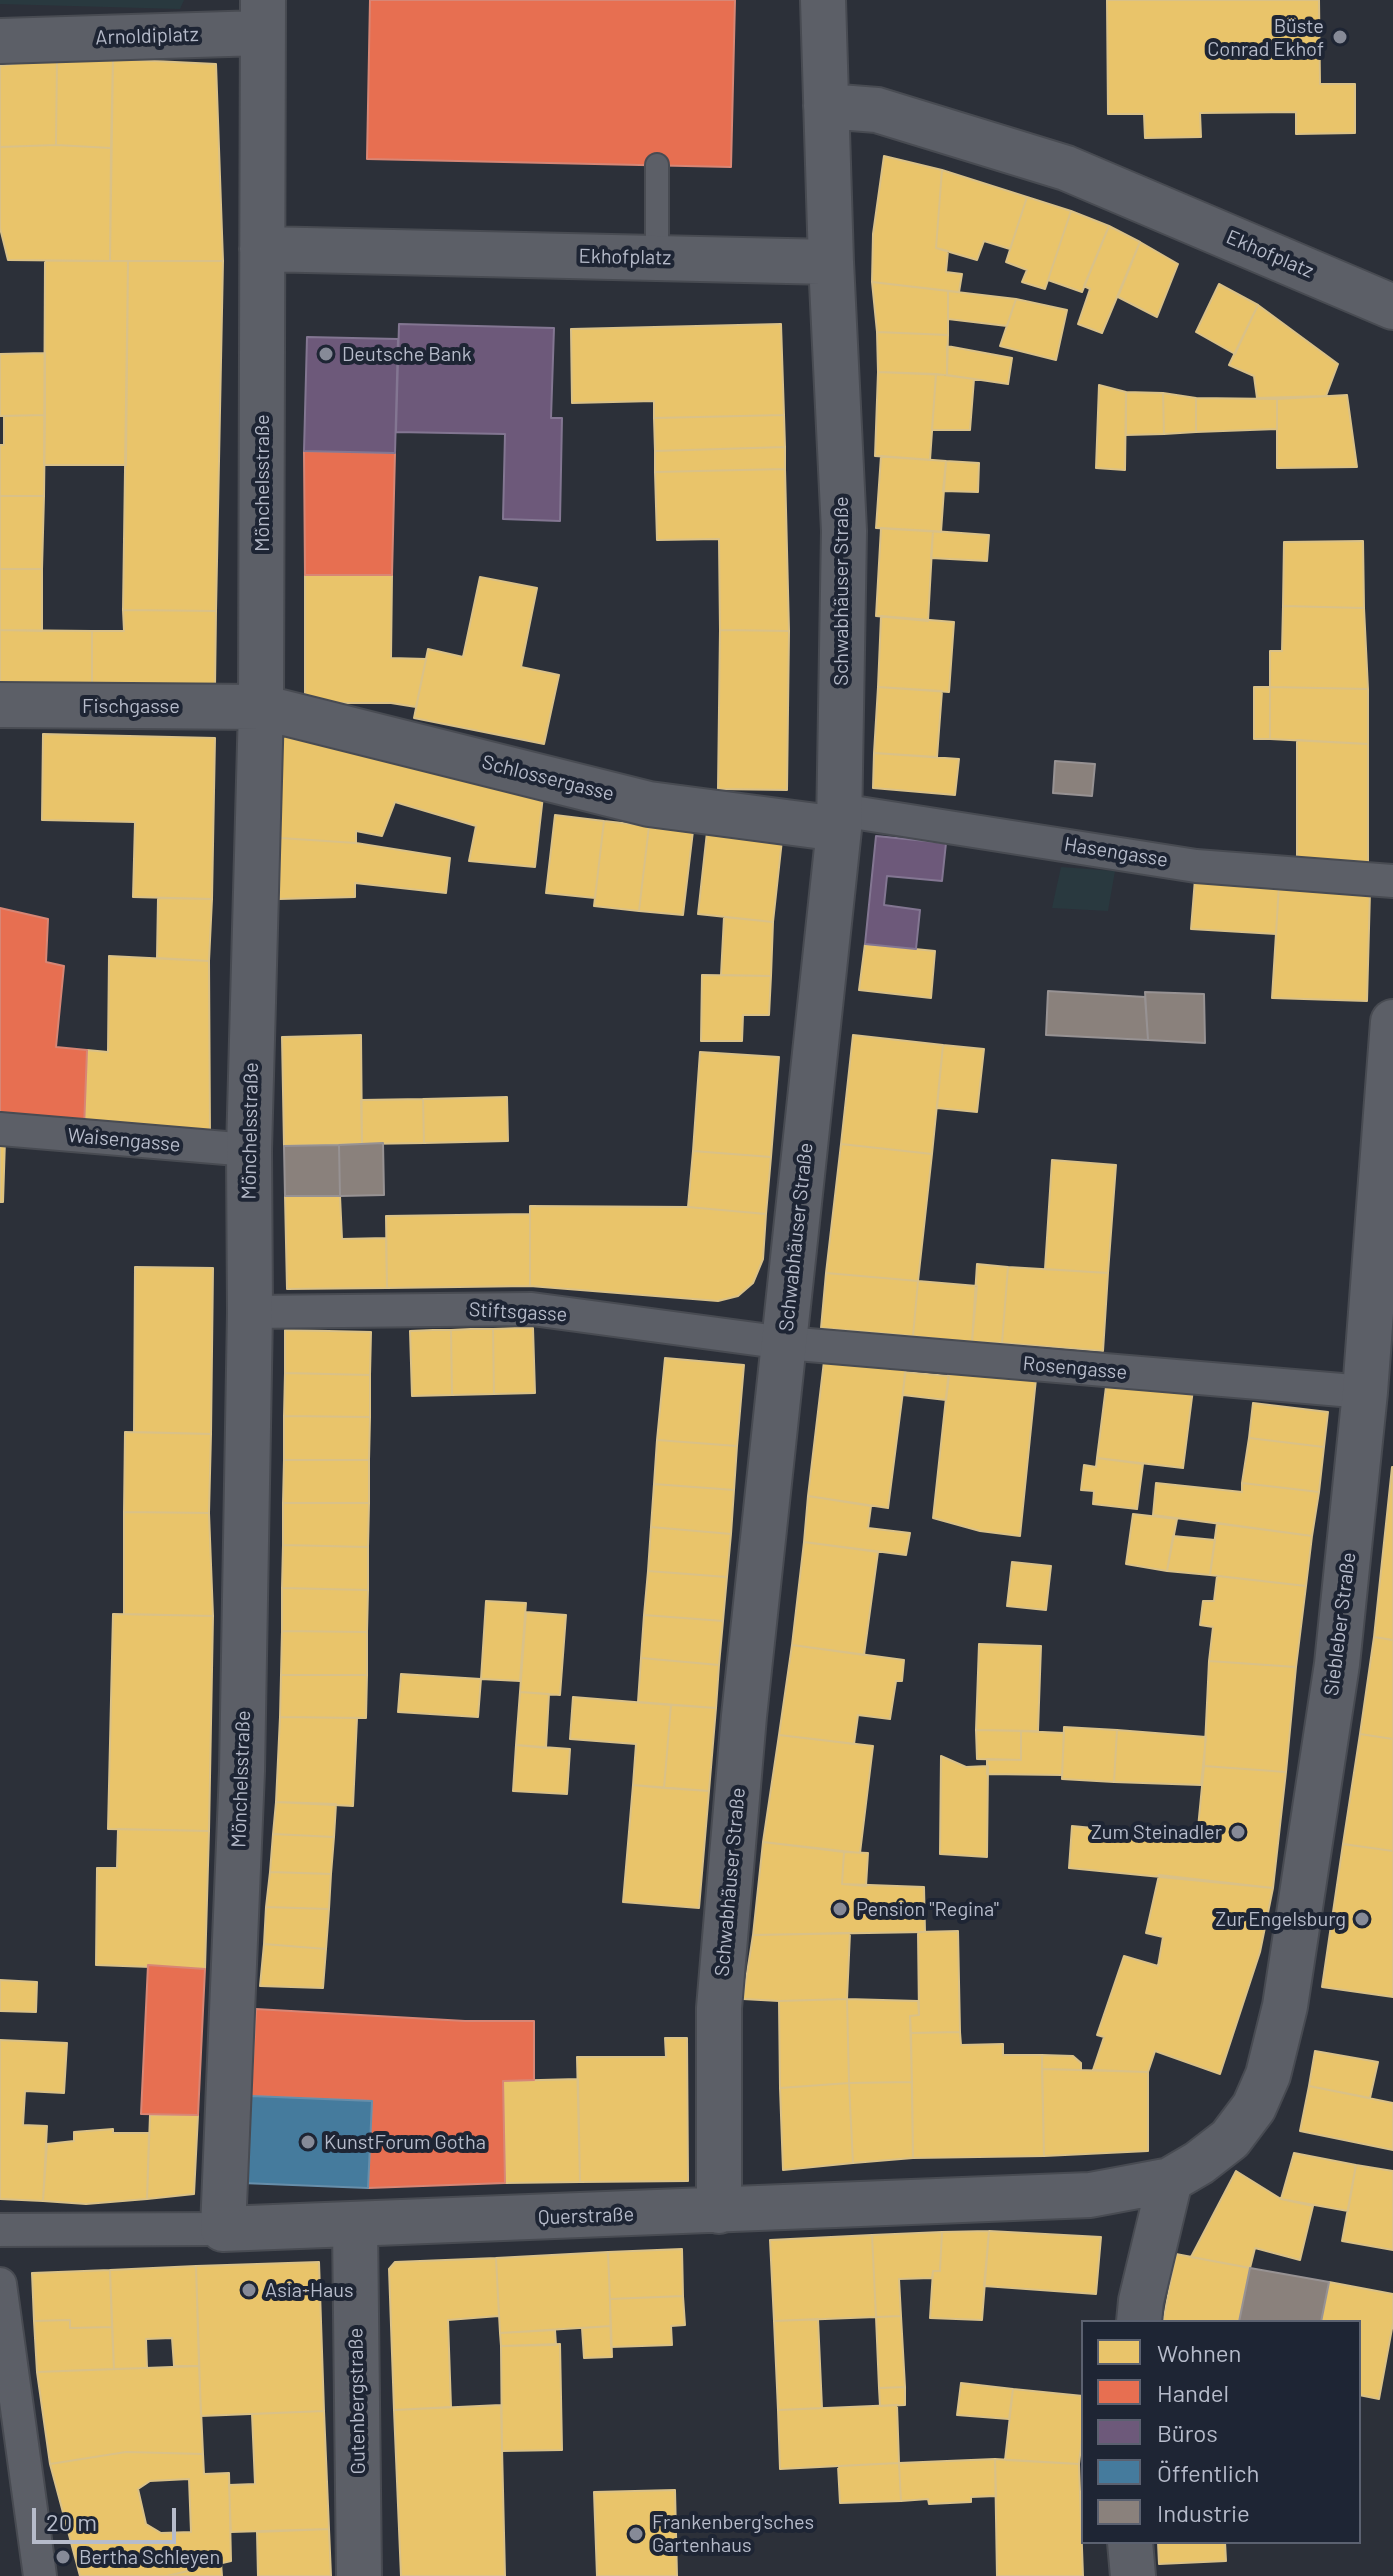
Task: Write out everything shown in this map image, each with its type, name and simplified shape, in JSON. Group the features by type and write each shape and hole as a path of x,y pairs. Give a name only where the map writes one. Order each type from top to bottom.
{"street":[{"path":"823,0 831,262"},
{"name":"Arnoldiplatz","path":"0,41 262,16"},
{"name":"Mönchelsstraße","path":"223,2229 242,1771 250,1312 249,1150 261,707 262,16"},
{"name":"Ekhofplatz","path":"826,106 877,110 1066,168 1393,307"},
{"name":"Ekhofplatz","path":"262,249 831,262"},
{"name":"Schwabhäuser Straße","path":"719,2211 719,2008 744,1716 840,819 844,531 831,262"},
{"name":"Fischgasse","path":"0,705 261,707"},
{"name":"Schlossergasse","path":"261,707 649,804 840,819"},
{"name":"Hasengasse","path":"840,819 1196,866 1393,881"},
{"name":"Siebleber Straße","path":"1170,2180 1230,2139 1254,2107 1268,2075 1282,2020 1337,1664 1365,1392 1393,1022"},
{"name":"Waisengasse","path":"0,1129 249,1150"},
{"name":"Stiftsgasse","path":"250,1312 532,1309 785,1343"},
{"name":"Rosengasse","path":"785,1343 1365,1392"},
{"path":"1139,2320 1170,2180"},
{"name":"Querstraße","path":"0,2230 355,2226 719,2211 1090,2195 1170,2180"},
{"name":"Gutenbergstraße","path":"355,2226 359,2576"},
{"path":"0,2284 40,2576"},
{"path":"1130,2544 1133,2576"}],"lane":[{"path":"657,165 657,258"}],"shaded area":[{"path":"0,0 184,0 180,9 0,4"},
{"path":"1061,867 1115,871 1108,911 1052,908"}],"building: Wohnen":[{"path":"1107,0 1319,0 1320,84 1355,84 1355,133 1296,134 1296,112 1200,113 1201,137 1145,138 1144,114 1108,114"},
{"path":"57,57 56,145 0,147 0,66"},
{"path":"57,57 113,59 111,148 56,145"},
{"path":"113,59 216,64 223,261 110,261"},
{"path":"56,145 111,148 110,261 8,260 0,228 0,147"},
{"path":"884,156 942,170 936,248 948,251 946,272 962,274 959,292 872,282 873,234"},
{"path":"942,170 1027,197 1010,249 984,241 977,260 936,248"},
{"path":"1027,197 1071,211 1045,289 1022,282 1027,270 1006,262"},
{"path":"1071,211 1109,226 1082,292 1048,280"},
{"path":"1109,226 1140,242 1102,333 1078,324 1090,289 1084,286"},
{"path":"1140,242 1178,264 1157,317 1118,297"},
{"path":"45,261 128,261 126,465 44,465"},
{"path":"128,261 223,261 216,611 123,610"},
{"path":"872,282 948,291 948,335 877,332"},
{"path":"1219,284 1258,305 1235,354 1196,332"},
{"path":"948,291 1016,299 1007,326 948,319"},
{"path":"1016,299 1067,310 1056,360 1000,346"},
{"path":"1258,305 1338,364 1326,396 1257,398 1254,376 1229,365"},
{"path":"781,324 784,415 654,418 654,401 572,403 571,329"},
{"path":"877,332 948,335 947,375 878,372"},
{"path":"947,346 1012,358 1008,384 947,375"},
{"path":"45,353 45,415 0,416 0,354"},
{"path":"878,372 936,374 930,460 875,456"},
{"path":"936,374 974,379 970,430 932,430"},
{"path":"1099,385 1126,392 1125,470 1096,468"},
{"path":"1126,392 1163,393 1164,434 1126,435"},
{"path":"1163,393 1196,398 1196,432 1164,434"},
{"path":"1347,395 1357,467 1277,468 1277,399"},
{"path":"1196,398 1277,399 1277,429 1196,432"},
{"path":"45,415 44,496 0,496 0,445 4,445 4,416"},
{"path":"784,415 785,447 655,451 654,418"},
{"path":"785,447 785,469 655,472 655,451"},
{"path":"881,456 946,461 941,532 876,528"},
{"path":"946,461 979,463 978,492 943,491"},
{"path":"785,469 789,631 720,630 719,539 657,540 655,472"},
{"path":"0,496 44,496 42,569 0,569"},
{"path":"881,528 933,531 928,621 876,616"},
{"path":"933,531 989,535 987,561 931,558"},
{"path":"1363,541 1364,608 1283,606 1284,542"},
{"path":"0,569 42,569 42,631 0,630"},
{"path":"305,575 392,575 391,658 426,659 416,707 391,703 305,703"},
{"path":"480,577 537,588 521,667 559,675 544,744 414,718 428,649 463,657"},
{"path":"1283,606 1364,608 1368,689 1270,687 1270,651 1282,651"},
{"path":"123,610 216,611 215,688 92,686 92,631 124,631"},
{"path":"881,616 954,622 949,692 878,687"},
{"path":"0,630 92,631 92,686 0,685"},
{"path":"720,630 789,631 787,790 718,789"},
{"path":"878,687 942,691 937,757 874,753"},
{"path":"1254,687 1270,687 1270,739 1254,739"},
{"path":"1270,687 1368,689 1368,744 1270,739"},
{"path":"43,734 215,738 212,899 133,897 135,822 42,820"},
{"path":"281,734 543,796 535,867 469,861 476,826 395,802 382,836 356,831 356,843 280,838"},
{"path":"1297,740 1368,744 1368,862 1297,861"},
{"path":"874,753 959,759 955,795 873,788"},
{"path":"555,815 604,821 595,898 546,893"},
{"path":"604,821 649,826 639,911 594,906"},
{"path":"649,826 693,831 683,915 639,911"},
{"path":"707,832 782,840 773,922 698,914"},
{"path":"280,838 356,843 450,858 446,893 355,883 355,897 279,899"},
{"path":"1195,879 1279,885 1276,934 1191,929"},
{"path":"1279,885 1370,892 1367,1001 1272,998"},
{"path":"158,898 212,899 209,961 157,958"},
{"path":"724,917 773,922 771,976 721,975"},
{"path":"865,944 935,951 931,998 859,990"},
{"path":"109,956 209,961 210,1137 84,1128 87,1050 108,1052"},
{"path":"702,975 771,976 769,1015 743,1015 742,1041 701,1041"},
{"path":"361,1035 362,1144 284,1146 282,1037"},
{"path":"853,1035 943,1045 932,1154 841,1144"},
{"path":"943,1045 984,1049 977,1112 937,1108"},
{"path":"700,1052 779,1057 771,1157 693,1151"},
{"path":"507,1097 508,1141 424,1143 423,1099"},
{"path":"423,1099 424,1143 362,1144 361,1100"},
{"path":"0,1140 5,1140 3,1202 0,1202"},
{"path":"841,1144 932,1154 918,1281 826,1273"},
{"path":"693,1151 771,1157 766,1214 688,1207"},
{"path":"1052,1160 1116,1165 1108,1273 1045,1269"},
{"path":"285,1196 340,1196 342,1239 386,1238 387,1288 287,1289"},
{"path":"530,1206 688,1207 766,1214 763,1259 753,1283 738,1296 718,1301 530,1286"},
{"path":"530,1214 530,1286 387,1288 386,1216"},
{"path":"977,1264 1008,1267 1002,1343 972,1342"},
{"path":"135,1267 213,1268 211,1434 134,1432"},
{"path":"1008,1267 1108,1273 1103,1351 1002,1343"},
{"path":"826,1273 918,1281 913,1336 821,1328"},
{"path":"918,1281 977,1286 972,1342 913,1336"},
{"path":"533,1328 535,1393 494,1394 493,1329"},
{"path":"493,1329 494,1394 452,1395 451,1330"},
{"path":"285,1330 371,1332 370,1375 285,1373"},
{"path":"451,1330 452,1395 412,1396 410,1331"},
{"path":"665,1358 744,1365 737,1446 657,1440"},
{"path":"824,1361 906,1368 888,1508 808,1496"},
{"path":"949,1370 1036,1379 1020,1536 980,1531 933,1518"},
{"path":"905,1372 949,1376 946,1400 903,1395"},
{"path":"285,1373 370,1375 370,1417 284,1416"},
{"path":"1107,1379 1193,1389 1183,1468 1097,1458"},
{"path":"1253,1403 1328,1412 1324,1447 1249,1438"},
{"path":"284,1416 370,1417 369,1460 284,1460"},
{"path":"125,1432 211,1434 209,1513 124,1512"},
{"path":"1249,1438 1324,1447 1319,1492 1242,1483"},
{"path":"657,1440 737,1446 734,1490 654,1484"},
{"path":"1097,1458 1143,1464 1137,1509 1093,1504 1094,1491 1081,1490 1084,1465 1096,1467"},
{"path":"284,1460 369,1460 369,1503 283,1503"},
{"path":"1393,1467 1393,1640 1374,1637"},
{"path":"1156,1483 1242,1492 1242,1483 1319,1492 1312,1536 1153,1515"},
{"path":"654,1484 734,1490 731,1534 651,1527"},
{"path":"808,1496 871,1506 868,1528 910,1533 906,1555 804,1542"},
{"path":"283,1503 369,1503 368,1547 283,1545"},
{"path":"124,1512 209,1513 213,1616 124,1614"},
{"path":"1133,1514 1177,1519 1167,1571 1126,1564"},
{"path":"1217,1523 1312,1536 1306,1586 1210,1575"},
{"path":"651,1527 731,1534 727,1577 648,1571"},
{"path":"1173,1536 1215,1540 1210,1575 1167,1571"},
{"path":"804,1542 878,1552 864,1655 792,1645"},
{"path":"283,1545 368,1547 368,1590 282,1588"},
{"path":"1012,1562 1051,1566 1046,1610 1007,1606"},
{"path":"648,1571 727,1577 723,1621 644,1615"},
{"path":"1217,1576 1306,1586 1296,1667 1209,1661 1213,1627 1200,1625 1203,1601 1214,1601"},
{"path":"282,1588 368,1590 367,1632 282,1631"},
{"path":"486,1601 526,1603 520,1681 481,1679"},
{"path":"526,1612 566,1615 560,1695 520,1692"},
{"path":"113,1614 213,1616 209,1831 108,1829"},
{"path":"644,1615 723,1621 719,1665 641,1658"},
{"path":"282,1631 367,1632 367,1675 281,1675"},
{"path":"1374,1637 1393,1640 1393,1739 1360,1734"},
{"path":"979,1644 1041,1646 1038,1731 976,1730"},
{"path":"792,1645 904,1660 902,1681 896,1681 890,1719 858,1715 854,1744 779,1735"},
{"path":"641,1658 719,1665 716,1708 638,1702"},
{"path":"1209,1661 1296,1667 1286,1772 1204,1766"},
{"path":"401,1674 481,1679 478,1717 398,1712"},
{"path":"281,1675 367,1675 366,1718 280,1717"},
{"path":"520,1692 549,1694 546,1748 516,1745"},
{"path":"573,1697 671,1705 664,1788 633,1785 636,1744 570,1739"},
{"path":"671,1705 716,1708 709,1791 664,1788"},
{"path":"280,1717 357,1718 353,1806 276,1802"},
{"path":"1064,1727 1117,1730 1114,1782 1062,1779"},
{"path":"976,1730 1021,1731 1021,1760 977,1759"},
{"path":"1117,1730 1206,1737 1201,1785 1114,1782"},
{"path":"1021,1731 1064,1733 1062,1775 987,1774 987,1759 1021,1760"},
{"path":"1360,1734 1393,1739 1393,1851 1343,1844"},
{"path":"779,1735 873,1746 860,1853 763,1842"},
{"path":"516,1745 570,1749 567,1794 513,1791"},
{"path":"941,1756 966,1767 988,1766 987,1857 940,1854"},
{"name":"Zum Steinadler","path":"1204,1766 1286,1772 1273,1888 1069,1868 1072,1826 1197,1838"},
{"path":"633,1785 709,1791 699,1908 623,1902"},
{"path":"276,1802 336,1804 334,1837 273,1834"},
{"path":"118,1829 209,1831 205,1969 96,1965 97,1868 117,1868"},
{"path":"273,1834 334,1837 331,1874 270,1872"},
{"name":"Pension \"Regina\"","path":"763,1842 844,1852 842,1884 924,1887 925,1932 753,1935"},
{"name":"Zur Engelsburg","path":"1343,1844 1393,1851 1393,1997 1322,1987"},
{"path":"844,1852 868,1853 866,1886 842,1884"},
{"path":"270,1872 331,1874 329,1909 266,1907"},
{"path":"1159,1875 1273,1888 1260,1952 1220,2074 1155,2051 1148,2072 1093,2070 1104,2037 1097,2035 1124,1956 1158,1966 1163,1937 1146,1933"},
{"path":"266,1907 329,1909 326,1949 264,1944"},
{"path":"958,1931 960,2032 911,2033 910,2016 919,2015 918,1932"},
{"path":"850,1933 847,1999 743,1999 753,1935"},
{"path":"264,1944 326,1949 323,1988 260,1986"},
{"path":"0,1980 37,1982 36,2012 0,2011"},
{"path":"847,1999 849,2083 780,2088 779,2001"},
{"path":"847,1999 918,2001 919,2015 910,2016 912,2082 849,2083"},
{"path":"960,2032 961,2045 1003,2044 1003,2055 1042,2055 1044,2156 913,2158 911,2033"},
{"path":"665,2038 687,2038 688,2181 580,2182 577,2057 666,2057"},
{"path":"0,2040 67,2043 64,2093 25,2091 23,2125 47,2126 43,2201 0,2199"},
{"path":"1315,2051 1378,2062 1370,2098 1309,2086"},
{"path":"1042,2055 1073,2056 1081,2063 1081,2070 1042,2069"},
{"path":"1042,2069 1148,2072 1148,2151 1044,2156"},
{"path":"578,2079 580,2182 505,2183 503,2081"},
{"path":"912,2082 913,2158 853,2163 849,2083"},
{"path":"849,2083 853,2163 783,2170 780,2088"},
{"path":"1309,2086 1393,2103 1393,2150 1300,2131"},
{"path":"150,2115 198,2115 194,2194 147,2199"},
{"path":"113,2129 113,2133 149,2133 147,2199 86,2204 43,2201 47,2144 74,2141 74,2132"},
{"path":"1294,2153 1356,2165 1348,2211 1281,2199"},
{"path":"1356,2165 1393,2171 1393,2250 1342,2241"},
{"path":"1236,2171 1281,2199 1313,2206 1300,2260 1255,2248 1250,2268 1191,2257"},
{"path":"989,2231 982,2320 930,2318 933,2271 940,2271 942,2232"},
{"path":"989,2231 1101,2237 1096,2294 984,2286"},
{"path":"942,2232 940,2271 933,2271 932,2278 899,2279 901,2316 876,2317 872,2235"},
{"path":"872,2235 876,2317 774,2321 770,2240"},
{"path":"682,2249 683,2296 610,2299 608,2252"},
{"path":"608,2252 611,2326 500,2333 496,2258"},
{"path":"1176,2254 1250,2268 1239,2320 1163,2320"},
{"path":"496,2258 499,2316 448,2320 451,2407 394,2410 389,2269 395,2262"},
{"path":"319,2262 324,2411 201,2416 196,2266"},
{"path":"196,2266 199,2366 174,2366 172,2338 146,2339 147,2368 114,2369 110,2270"},
{"path":"110,2270 112,2327 70,2328 70,2320 34,2321 32,2273"},
{"path":"1329,2282 1393,2294 1393,2323 1379,2399 1361,2395 1361,2320 1321,2320"},
{"path":"683,2296 685,2325 671,2326 672,2345 611,2347 610,2299"},
{"path":"901,2316 905,2387 879,2388 876,2317"},
{"path":"818,2319 822,2408 778,2410 774,2321"},
{"path":"70,2320 70,2328 112,2327 114,2369 37,2372 34,2321"},
{"path":"611,2326 612,2357 584,2358 582,2328"},
{"path":"555,2330 556,2345 501,2346 500,2333"},
{"path":"560,2344 562,2450 502,2451 501,2346"},
{"path":"199,2366 203,2454 126,2452 50,2464 37,2372"},
{"path":"961,2383 1013,2389 1009,2419 957,2415"},
{"path":"905,2387 905,2405 880,2406 879,2388"},
{"path":"1013,2389 1081,2396 1079,2464 1005,2460"},
{"path":"501,2405 505,2576 401,2576 394,2410"},
{"path":"897,2405 899,2463 780,2469 778,2410"},
{"path":"324,2411 329,2529 231,2532 229,2485 255,2484 252,2414"},
{"path":"126,2452 203,2454 204,2474 229,2473 231,2561 167,2576 80,2576 50,2464","holes":["189,2479 191,2532 161,2533 146,2524 138,2489 150,2481"]},
{"path":"995,2459 1079,2464 1083,2576 997,2576"},
{"path":"995,2459 996,2496 971,2497 971,2502 929,2504 928,2499 901,2501 899,2463"},
{"path":"899,2463 901,2501 840,2503 838,2466"},
{"name":"Frankenberg'sches Gartenhaus","path":"675,2490 677,2576 597,2576 594,2492"},
{"path":"329,2529 331,2576 258,2576 257,2532"},
{"path":"1158,2544 1225,2544 1226,2561 1159,2564"},
{"path":"221,2563 222,2576 167,2576"}],"building: Handel":[{"path":"370,0 735,0 731,167 367,159"},
{"path":"304,451 395,453 392,575 305,575"},
{"path":"0,908 48,919 46,962 64,966 56,1047 87,1050 84,1128 0,1120"},
{"path":"148,1965 205,1969 198,2115 141,2114"},
{"path":"256,2009 465,2021 534,2021 534,2080 503,2081 505,2183 368,2188 372,2101 251,2096"}],"building: Büros":[{"path":"399,324 554,328 551,418 562,418 560,521 503,519 505,434 396,432"},
{"path":"307,337 398,339 395,453 304,451"},
{"path":"876,836 946,843 942,881 887,876 884,905 920,910 916,949 865,944"}],"building: Öffentlich":[{"name":"KunstForum Gotha","path":"251,2096 372,2101 368,2188 242,2183"}],"building: Industrie":[{"path":"1055,761 1095,764 1092,796 1053,793"},
{"path":"1048,991 1145,997 1148,1040 1046,1035"},
{"path":"1145,992 1204,994 1205,1043 1148,1040"},
{"path":"383,1143 384,1195 340,1196 339,1145"},
{"path":"339,1145 340,1196 285,1196 284,1146"},
{"path":"1250,2268 1329,2282 1321,2320 1239,2320"}],"place":[{"name":"Büste Conrad Ekhof","path":"1340,37"},
{"name":"Deutsche Bank","path":"326,354"},
{"name":"Zum Steinadler","path":"1238,1832"},
{"name":"Pension \"Regina\"","path":"840,1909"},
{"name":"Zur Engelsburg","path":"1362,1919"},
{"name":"KunstForum Gotha","path":"308,2142"},
{"name":"Asia-Haus","path":"249,2290"},
{"name":"Frankenberg'sches Gartenhaus","path":"636,2534"},
{"name":"Bertha Schleyen","path":"63,2557"}]}
